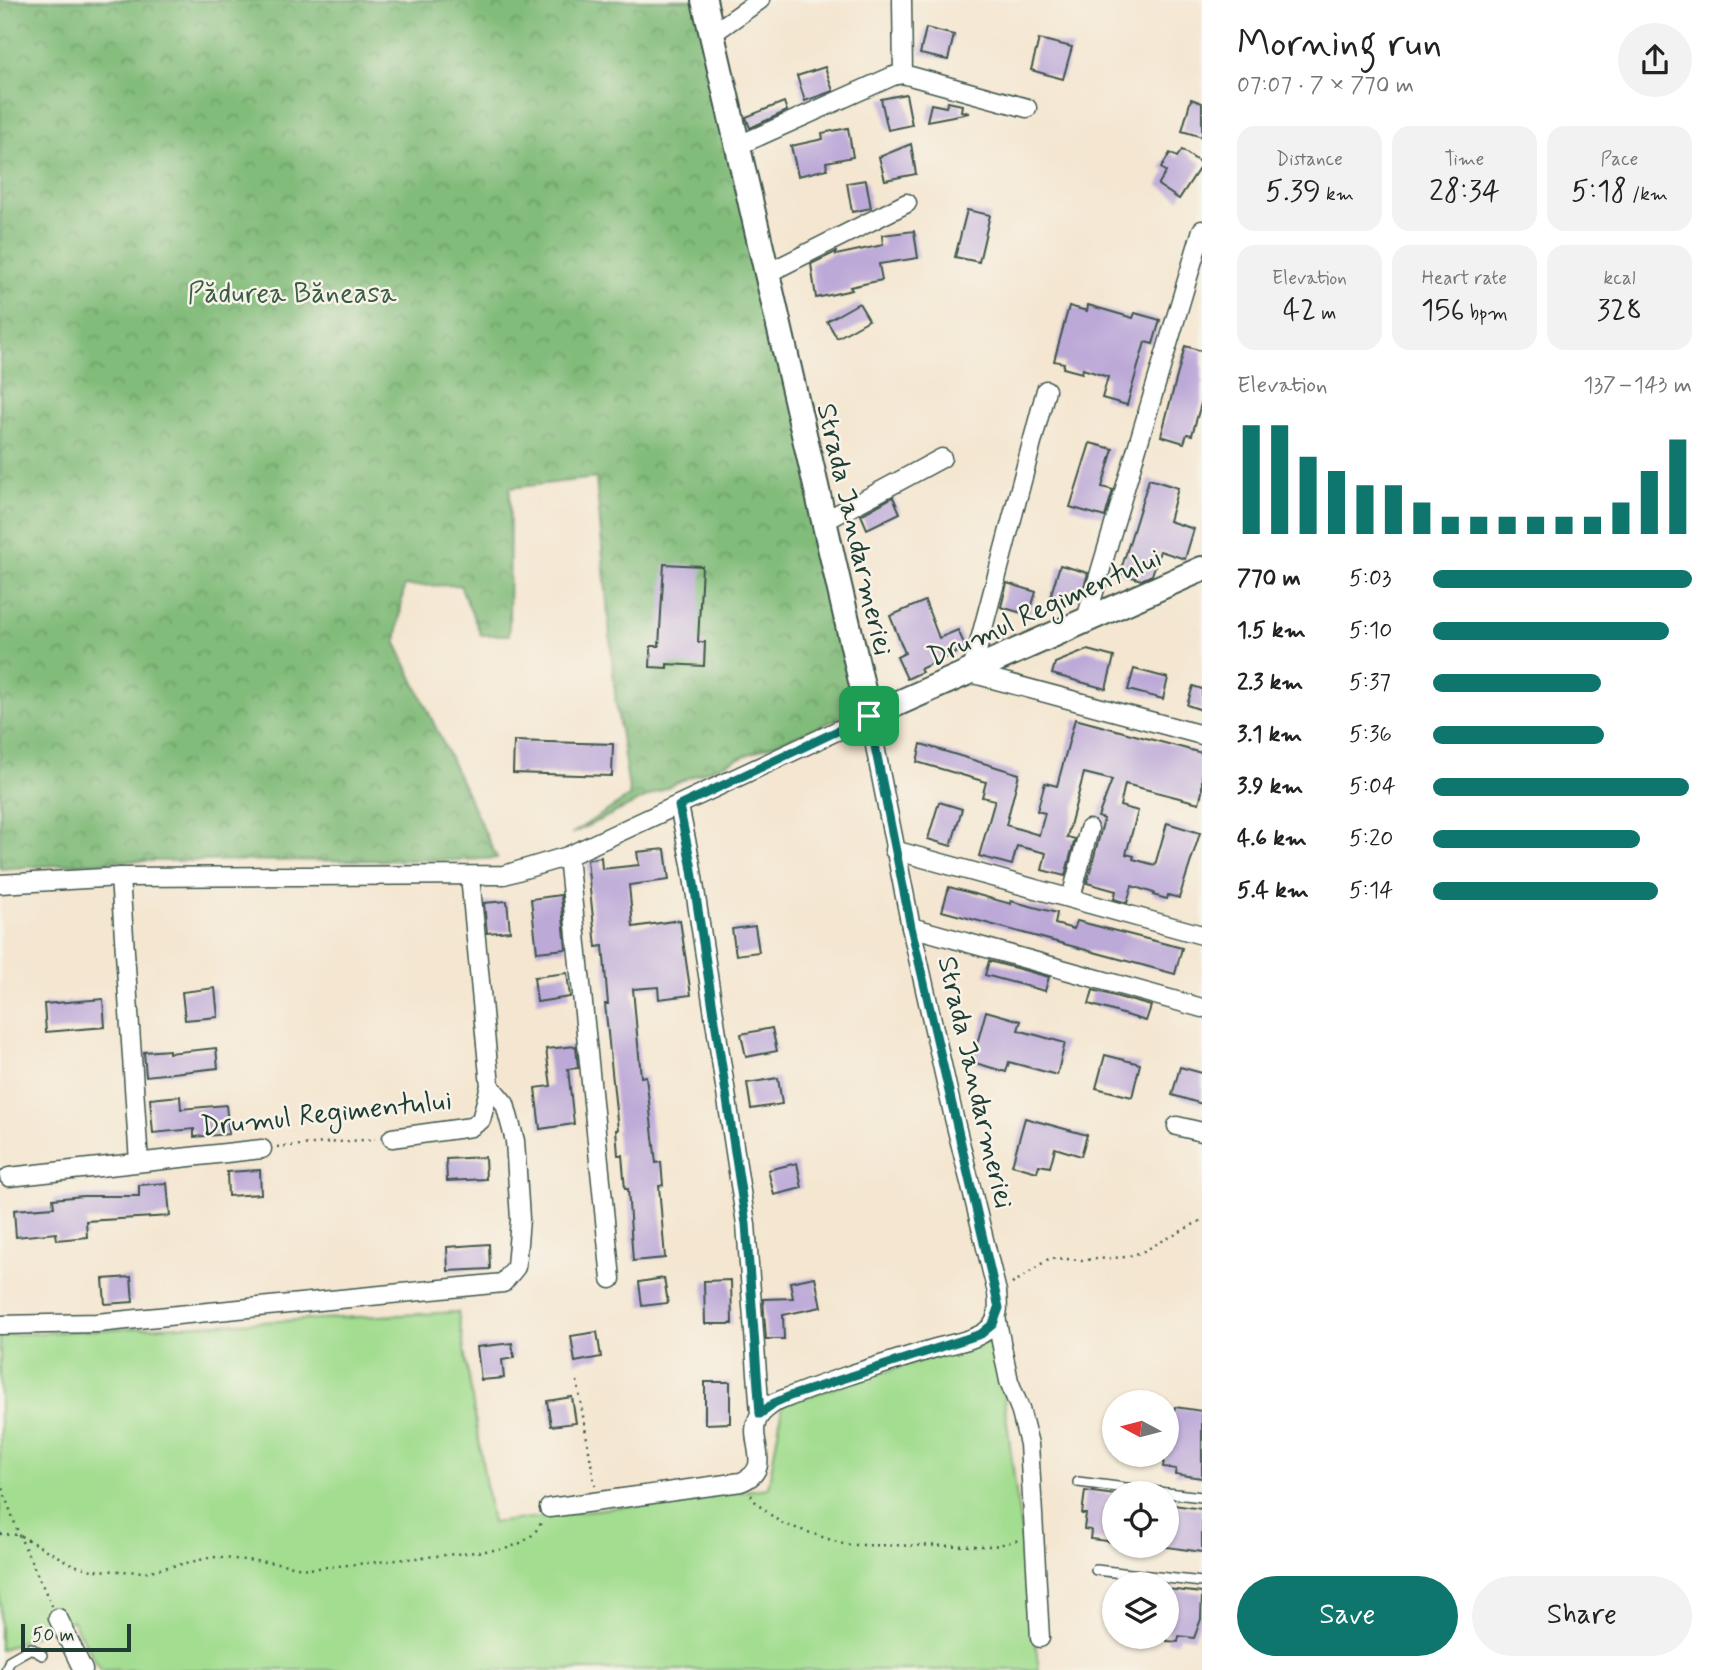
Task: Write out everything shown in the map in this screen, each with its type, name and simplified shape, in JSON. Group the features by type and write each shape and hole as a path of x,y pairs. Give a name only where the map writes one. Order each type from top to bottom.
{"street":[{"name":"Strada Jandarmeriei","path":"705,0 869,716 894,850 954,1118 997,1292 999,1308 996,1317 1009,1381 1029,1444 1041,1638"},
{"path":"712,34 760,0"},
{"path":"902,0 903,74"},
{"path":"737,146 893,76 903,74 1027,108"},
{"path":"766,274 907,203"},
{"path":"1086,619 1202,230"},
{"path":"1046,390 969,671 1202,735"},
{"path":"823,522 942,458"},
{"name":"Drumul Regimentului","path":"0,884 120,877 504,875 568,856 869,716 1202,569"},
{"path":"549,1508 741,1482 754,1477 758,1470 756,1434 760,1414 746,1224 691,864 679,806"},
{"path":"1071,898 1089,829"},
{"path":"894,850 1202,935"},
{"path":"568,856 611,1279"},
{"name":"Drumul Regimentului","path":"392,1138 471,1127 481,1120 490,1086 470,876"},
{"path":"120,877 139,1162"},
{"path":"911,927 1202,1008"},
{"path":"0,1325 97,1323 503,1283 516,1267 520,1219 515,1141 505,1104 490,1086"},
{"path":"1177,1126 1202,1132"},
{"name":"Drumul Regimentului","path":"9,1177 262,1149"},
{"path":"760,1414 774,1403 790,1396 981,1334 996,1317"},
{"path":"58,1618 83,1670"}],"lane":[{"path":"1078,1482 1102,1485"},
{"path":"1179,1494 1202,1497"},
{"path":"1096,1570 1202,1582"},
{"path":"6,1670 10,1660 31,1648 42,1655"}],"path":[{"name":"Drumul Regimentului","path":"262,1149 392,1138"},
{"path":"997,1292 1050,1258 1082,1260 1126,1257 1142,1252 1202,1220"},
{"path":"577,1381 597,1500"},
{"path":"0,1482 19,1535 58,1618"},
{"path":"741,1482 757,1504 781,1522 846,1545 994,1546 1033,1537"},
{"path":"0,1534 19,1535 73,1565 92,1570 146,1572 213,1557 308,1569 505,1549 525,1542 536,1532 549,1508"}],"green space":[{"name":"Pădurea Băneasa","path":"0,0 704,0 869,716 853,713 678,782 571,834 630,796 616,704 596,478 510,488 509,635 481,635 460,585 404,586 396,643 497,858 117,861 0,869"},
{"path":"458,1312 492,1523 768,1488 783,1404 996,1337 1039,1670 101,1670 72,1620 0,1650 0,1335"}],"building":[{"path":"926,28 954,35 948,60 920,54"},
{"path":"1039,39 1072,47 1063,79 1031,70"},
{"path":"825,67 833,91 805,101 797,76"},
{"path":"906,94 912,125 888,130 881,99"},
{"path":"1191,99 1202,103 1202,137 1182,131"},
{"path":"784,102 787,111 750,128 746,117"},
{"path":"948,102 962,105 961,111 969,113 927,121 931,104 946,107"},
{"path":"848,128 853,157 826,162 827,169 798,176 791,146 823,139 822,133"},
{"path":"911,144 916,174 885,180 879,157"},
{"path":"1182,150 1202,164 1179,199 1158,185 1166,172 1161,168 1170,153 1177,157"},
{"path":"866,180 871,208 852,212 847,183"},
{"path":"967,210 990,215 979,262 955,257"},
{"path":"914,231 918,258 879,264 882,280 816,298 811,264 836,252 836,255 883,245 882,235"},
{"path":"859,303 869,320 837,338 827,321"},
{"path":"1088,305 1133,318 1135,313 1160,320 1153,344 1145,342 1127,405 1102,398 1108,377 1083,369 1082,373 1063,368 1064,363 1054,361 1069,306 1087,311"},
{"path":"1185,346 1202,351 1202,400 1192,435 1187,434 1184,443 1161,436"},
{"path":"1090,443 1113,449 1102,487 1113,490 1105,517 1070,507"},
{"path":"1149,479 1178,488 1169,521 1194,529 1185,559 1160,551 1152,575 1141,580 1120,573"},
{"path":"893,497 900,513 867,529 861,515"},
{"path":"664,564 702,566 698,642 705,642 704,666 667,664 667,668 650,667 651,646 659,646"},
{"path":"1060,565 1088,573 1081,598 1066,593 1062,609 1048,604"},
{"path":"1007,583 1036,592 1029,615 1001,607"},
{"path":"925,601 939,638 958,630 966,648 920,669 922,672 907,679 897,657 905,653 890,616"},
{"path":"1087,650 1114,657 1106,689 1052,674 1055,663"},
{"path":"1134,669 1168,678 1163,699 1128,690"},
{"path":"1193,686 1202,689 1202,710 1187,705"},
{"path":"1075,719 1202,753 1202,792 1199,803 1125,784 1120,806 1138,811 1126,854 1134,856 1133,859 1155,865 1167,823 1200,833 1179,898 1168,895 1167,899 1132,886 1127,903 1114,899 1116,891 1087,883 1104,819 1098,817 1112,780 1084,773 1067,837 1075,839 1065,876 1042,870 1046,853 1017,846 1012,865 979,856 995,800 982,797 986,782 917,762 921,744 1019,774 1006,825 1039,835 1045,813 1037,811 1045,783 1057,786"},
{"path":"514,741 613,744 612,776 513,773"},
{"path":"939,802 962,809 951,846 928,839"},
{"path":"665,849 669,880 629,885 633,927 680,920 691,995 659,999 658,987 633,989 641,1077 646,1076 656,1163 661,1162 663,1185 659,1186 665,1258 633,1261 628,1189 625,1189 622,1155 618,1155 618,1130 605,1004 608,1004 603,946 596,947 587,860 601,857 602,869 639,865 637,852"},
{"path":"949,887 1057,913 1055,924 1074,929 1077,921 1182,948 1175,974 942,911"},
{"path":"561,895 566,949 537,952 531,899"},
{"path":"507,901 510,931 487,933 484,903"},
{"path":"755,926 759,952 736,955 732,929"},
{"path":"989,961 1049,977 1045,991 985,975"},
{"path":"567,973 570,997 537,1002 534,977"},
{"path":"215,988 218,1017 185,1020 182,992"},
{"path":"1093,990 1151,1006 1146,1021 1089,1004"},
{"path":"103,999 105,1027 46,1032 44,1004"},
{"path":"986,1011 1021,1021 1018,1030 1065,1043 1057,1075 1009,1062 1006,1072 972,1062"},
{"path":"772,1028 777,1051 746,1057 741,1034"},
{"path":"576,1046 578,1068 568,1069 574,1124 540,1129 535,1088 551,1086 546,1049"},
{"path":"216,1048 218,1068 146,1076 144,1052 169,1050 169,1053"},
{"path":"1105,1055 1140,1064 1132,1097 1096,1088"},
{"path":"1180,1067 1202,1073 1202,1104 1172,1095"},
{"path":"778,1078 782,1104 751,1109 747,1083"},
{"path":"180,1096 181,1109 226,1105 229,1134 194,1137 194,1129 153,1133 150,1099"},
{"path":"1025,1118 1087,1135 1081,1156 1055,1148 1050,1167 1039,1165 1037,1172 1012,1165"},
{"path":"485,1157 486,1179 447,1181 446,1159"},
{"path":"797,1163 802,1188 774,1195 768,1170"},
{"path":"260,1170 261,1194 228,1196 227,1172"},
{"path":"167,1183 170,1216 86,1221 87,1237 57,1240 56,1233 16,1237 14,1210 54,1207 53,1199 139,1196 139,1185"},
{"path":"489,1244 490,1269 448,1271 447,1247"},
{"path":"131,1277 133,1302 105,1304 103,1279"},
{"path":"815,1277 821,1307 783,1315 784,1339 766,1339 763,1299 793,1298 790,1282"},
{"path":"664,1278 668,1303 642,1306 639,1282"},
{"path":"731,1280 732,1324 705,1324 704,1281"},
{"path":"597,1332 601,1357 575,1362 571,1336"},
{"path":"512,1343 514,1358 502,1360 504,1378 481,1380 477,1347"},
{"path":"705,1382 730,1382 730,1423 705,1424"},
{"path":"572,1397 576,1423 551,1426 547,1401"},
{"path":"1180,1408 1202,1411 1202,1478 1175,1474 1176,1469 1163,1467 1180,1466"},
{"path":"1085,1491 1102,1493 1102,1540 1090,1539 1091,1530 1084,1529 1086,1514 1082,1514"},
{"path":"1179,1506 1202,1509 1202,1552 1179,1549"},
{"path":"1179,1590 1202,1593 1201,1619 1194,1638 1179,1636"}],"route":[{"path":"869,716 894,850 999,1308 993,1324 981,1334 790,1396 774,1403 760,1414 746,1224 691,864 679,806 869,716"}]}
